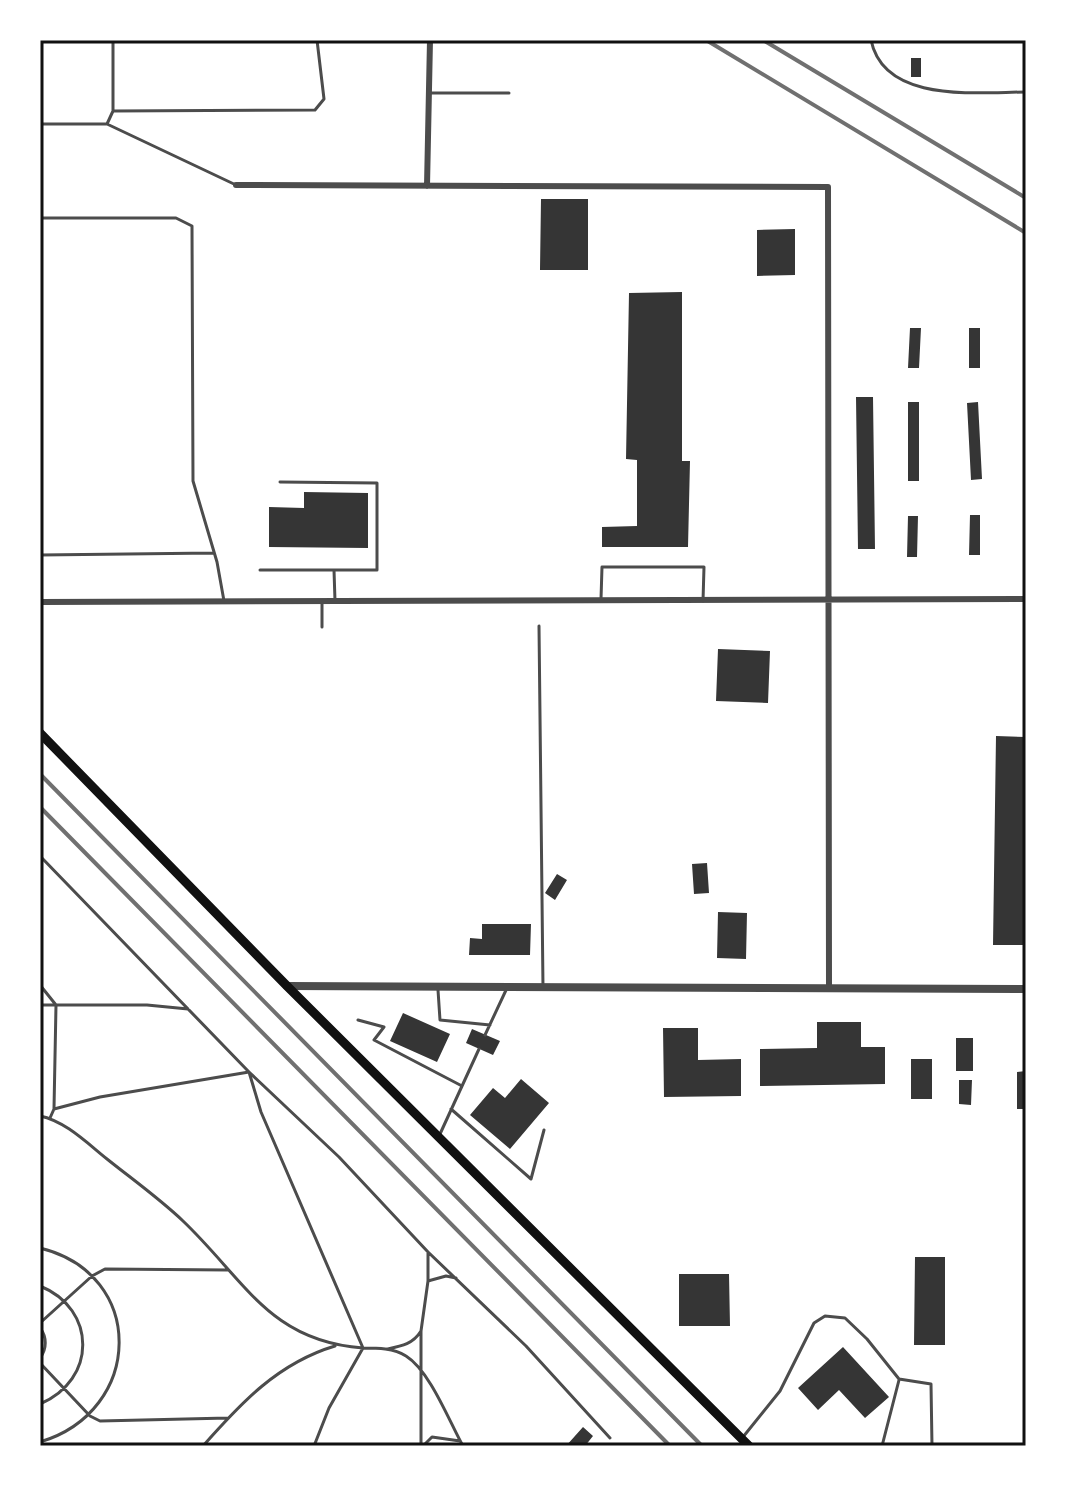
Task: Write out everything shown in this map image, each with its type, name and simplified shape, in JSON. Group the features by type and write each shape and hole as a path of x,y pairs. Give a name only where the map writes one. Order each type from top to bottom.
{"main road":[{"path":"40,733 287,986 745,1442"}],"street":[{"path":"427,186 430,40"},
{"path":"236,185 828,187 829,989"},
{"path":"40,602 1026,599"},
{"path":"287,986 1026,989"}],"lane":[{"path":"107,124 113,111 113,40"},
{"path":"113,111 315,110 324,99 317,40"},
{"path":"871,40 875,56 884,67 911,84 954,92 1026,92"},
{"path":"429,93 509,93"},
{"path":"40,124 107,124 236,185"},
{"path":"40,218 176,218 192,226 193,481 224,601"},
{"path":"260,570 377,570 377,483 280,482"},
{"path":"40,555 214,553"},
{"path":"601,599 602,567 704,567 703,601"},
{"path":"334,570 335,601"},
{"path":"322,601 322,627"},
{"path":"539,626 543,987"},
{"path":"40,856 249,1072 339,1157 428,1252 526,1346 610,1438"},
{"path":"40,985 56,1005 54,1109 50,1118"},
{"path":"437,986 440,1020 490,1025"},
{"path":"485,1035 508,987"},
{"path":"40,1005 147,1005 188,1009"},
{"path":"358,1020 384,1027 374,1040 462,1086"},
{"path":"438,1137 479,1049"},
{"path":"54,1109 100,1097 249,1072"},
{"path":"249,1072 261,1112 363,1348"},
{"path":"451,1109 531,1179 544,1130"},
{"path":"40,1116 50,1118 77,1135 183,1221 278,1319 312,1338 335,1346 386,1349 404,1346 421,1331"},
{"path":"40,1248 66,1257 92,1276 113,1308 120,1346 111,1384 90,1416 66,1432 40,1442"},
{"path":"422,1446 421,1331 428,1281 428,1252"},
{"path":"228,1270 105,1269 92,1276 40,1326 45,1339 40,1360 90,1416 100,1421 228,1418"},
{"path":"428,1281 446,1276 456,1279"},
{"path":"40,1286 64,1301 80,1325 83,1344 80,1364 65,1388 40,1404"},
{"path":"745,1442 780,1391 814,1323 825,1316 845,1318 867,1339 899,1379 931,1384 932,1446"},
{"path":"203,1446 276,1373 313,1352 335,1346"},
{"path":"314,1446 329,1408 363,1348"},
{"path":"386,1349 406,1355 423,1373 463,1446"},
{"path":"882,1446 899,1379"},
{"path":"422,1446 432,1437 460,1441"}],"building":[{"path":"911,58 921,58 921,77 911,77"},
{"path":"541,199 588,199 588,270 540,270"},
{"path":"795,229 795,275 757,276 757,230"},
{"path":"682,292 682,461 690,461 688,547 602,547 602,527 637,526 637,460 626,459 629,293"},
{"path":"910,328 921,328 919,368 908,368"},
{"path":"969,328 980,328 980,368 969,368"},
{"path":"856,397 873,397 875,549 858,549"},
{"path":"908,402 919,402 919,481 908,481"},
{"path":"978,402 982,479 971,480 967,403"},
{"path":"304,492 368,493 368,548 269,547 269,507 304,508"},
{"path":"970,515 980,515 980,555 969,555"},
{"path":"908,516 918,516 917,557 907,557"},
{"path":"718,649 770,651 768,703 716,701"},
{"path":"996,736 1026,737 1026,945 993,945"},
{"path":"707,863 709,893 694,894 692,864"},
{"path":"557,874 567,880 555,900 545,893"},
{"path":"718,912 747,913 746,959 717,958"},
{"path":"482,924 531,924 530,955 469,955 470,938 482,939"},
{"path":"403,1013 450,1034 437,1062 390,1041"},
{"path":"817,1022 861,1022 861,1047 885,1047 885,1084 760,1086 760,1049 817,1048"},
{"path":"663,1028 698,1028 698,1060 741,1059 741,1096 664,1097"},
{"path":"472,1029 500,1041 493,1055 466,1043"},
{"path":"956,1038 973,1038 973,1071 956,1071"},
{"path":"911,1059 932,1059 932,1099 911,1099"},
{"path":"1026,1071 1026,1109 1017,1109 1017,1072"},
{"path":"521,1079 549,1103 510,1149 470,1115 493,1088 505,1098"},
{"path":"959,1080 972,1080 971,1105 959,1104"},
{"path":"915,1257 945,1257 945,1345 914,1345"},
{"path":"679,1274 729,1274 730,1326 679,1326"},
{"path":"843,1347 889,1397 865,1418 839,1390 818,1410 798,1388"},
{"path":"583,1427 593,1436 585,1446 566,1446"}],"railway":[{"path":"706,40 1026,233"},
{"path":"763,40 1026,198"},
{"path":"40,774 702,1446"},
{"path":"40,807 670,1446"}]}
